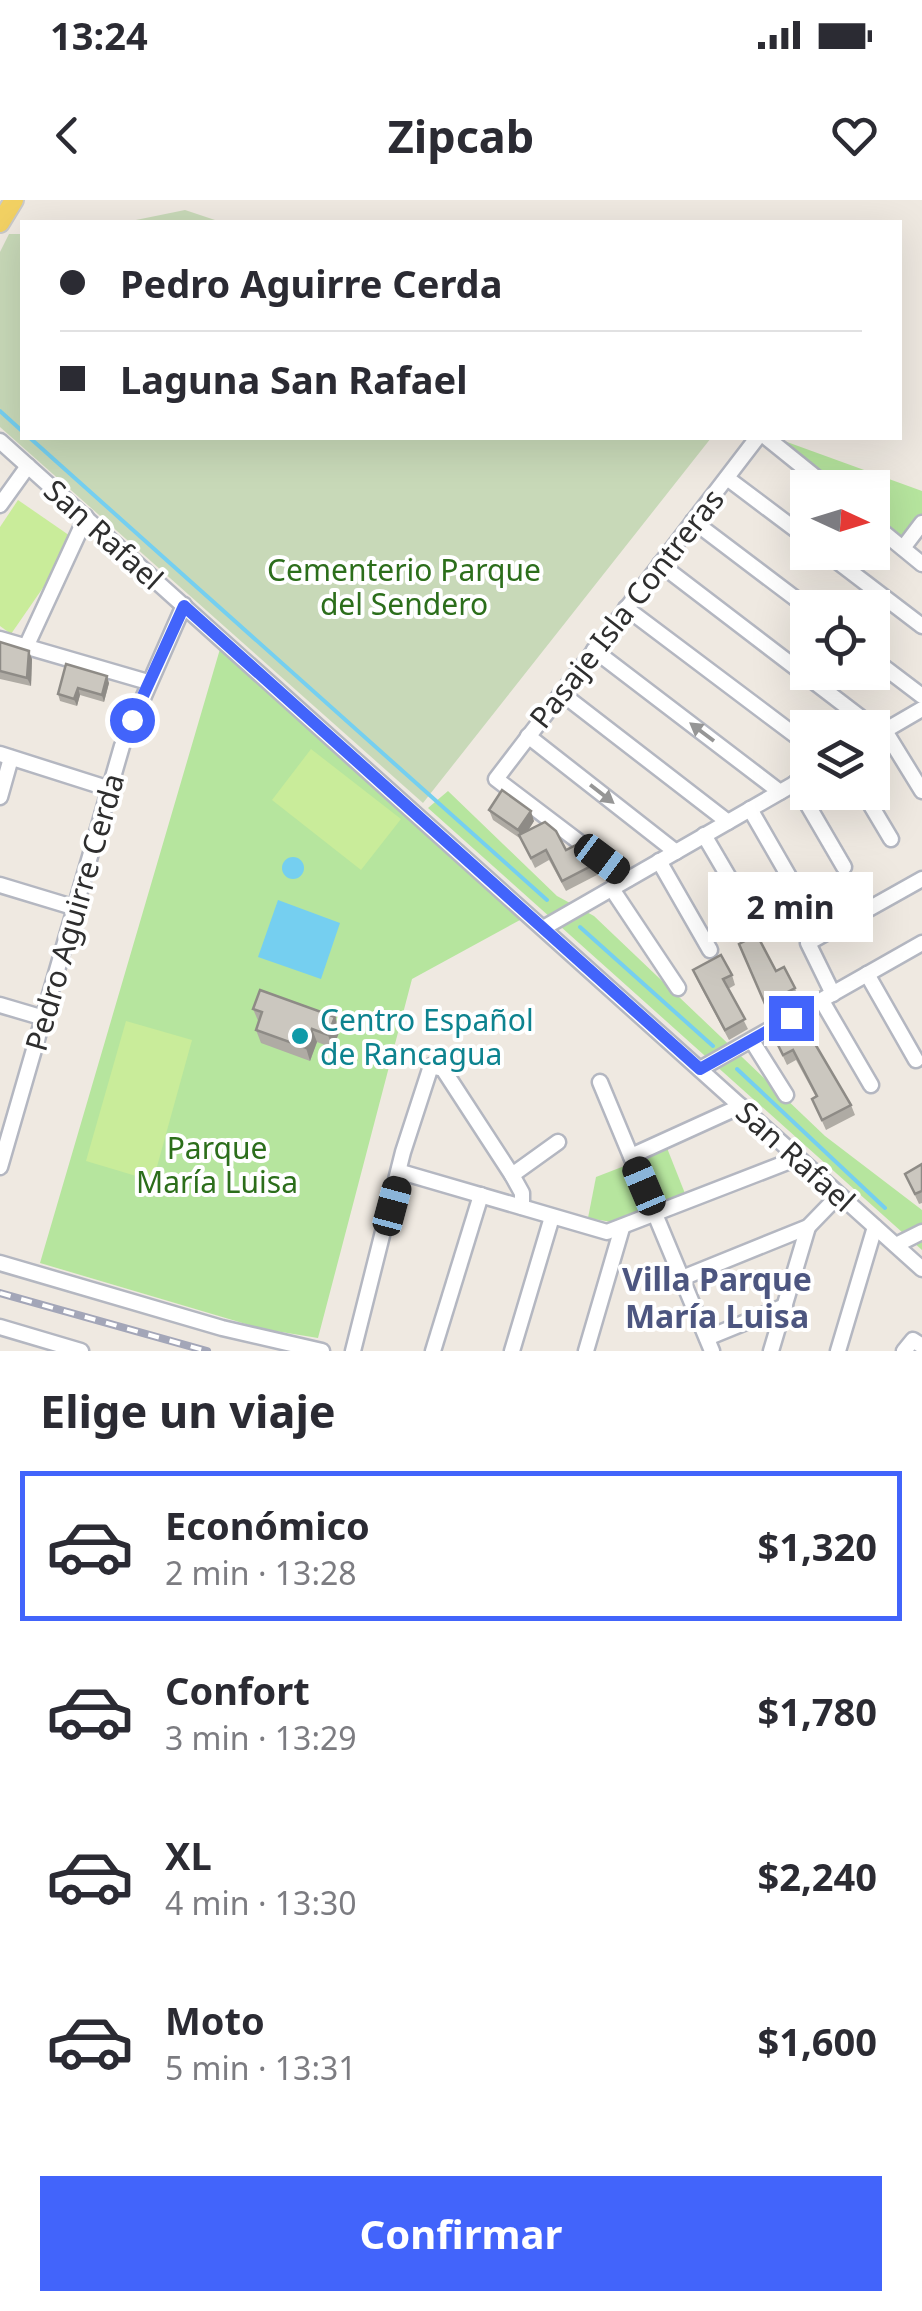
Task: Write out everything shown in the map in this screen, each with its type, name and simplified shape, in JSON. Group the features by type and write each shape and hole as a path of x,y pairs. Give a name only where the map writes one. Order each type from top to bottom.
{"main road":[{"path":"0,223 14,200"}],"street":[{"name":"San Rafael","path":"0,440 922,1269"},
{"name":"Pasaje Isla Contreras","path":"628,879 496,778 755,440"},
{"path":"769,440 806,470"},
{"path":"0,505 28,466"},
{"path":"726,478 790,526"},
{"path":"26,647 86,517"},
{"path":"693,521 790,594"},
{"path":"904,548 922,523"},
{"path":"890,537 922,564"},
{"path":"660,564 849,710"},
{"path":"849,570 922,626"},
{"name":"Pedro Aguirre Cerda","path":"0,1167 110,788 148,682 184,606"},
{"path":"626,608 790,731"},
{"path":"0,639 148,682"},
{"path":"594,650 780,792"},
{"path":"890,672 922,696"},
{"path":"562,692 728,822"},
{"path":"890,728 922,710"},
{"path":"528,736 676,852"},
{"path":"890,748 922,791"},
{"path":"0,797 6,756 110,788"},
{"path":"546,927 790,786"},
{"path":"750,809 799,894"},
{"path":"816,810 844,867"},
{"path":"874,810 891,839"},
{"path":"704,835 755,922"},
{"path":"659,861 710,950"},
{"path":"871,1085 828,998 808,943 922,878"},
{"path":"0,885 76,908"},
{"path":"612,889 678,988"},
{"path":"700,1069 918,945 922,962"},
{"path":"867,974 916,1060"},
{"path":"0,1005 44,1018"},
{"path":"752,1041 786,1095"},
{"path":"353,1351 427,1071 433,1065 443,1069 512,1175 522,1193 522,1208"},
{"path":"600,1082 710,1344 784,1306"},
{"path":"631,1156 742,1106"},
{"path":"512,1175 558,1142"},
{"path":"401,1172 600,1231 622,1228 798,1158"},
{"path":"682,1278 808,1227 839,1195"},
{"path":"433,1351 480,1196"},
{"path":"512,1351 552,1217"},
{"path":"771,1351 808,1227"},
{"path":"838,1351 874,1227"},
{"path":"586,1351 622,1228"},
{"path":"896,1246 922,1232"},
{"path":"0,1264 222,1328 322,1351"},
{"path":"0,1327 81,1351"}],"green space":[{"path":"185,210 215,220 136,220"},
{"name":"Cementerio Parque del Sendero","path":"9,234 20,234 20,440 709,440 423,803 0,427 0,252"},
{"path":"778,440 864,470 816,470"},
{"path":"890,479 922,491 922,515 903,541 890,530"},
{"path":"18,500 76,540 11,634 0,626 0,527"},
{"name":"Parque María Luisa","path":"220,649 520,920 412,979 318,1338 263,1329 40,1263"},
{"path":"311,749 401,819 361,870 272,800"},
{"path":"448,791 557,896 594,916 825,1136 922,1210 922,1250 428,808"},
{"path":"126,1021 192,1040 153,1181 86,1161"},
{"path":"667,1148 686,1196 660,1207 640,1160"},
{"path":"627,1165 647,1211 617,1223 588,1218 596,1177"}],"water":[{"path":"293,857 301,860 301,876 293,879 285,876 282,868 285,860"},
{"path":"278,900 340,923 321,979 258,957"}],"building":[{"path":"0,642 29,651 27,678 0,671"},
{"path":"66,664 107,676 102,695 78,688 74,699 58,694"},
{"path":"502,790 531,811 518,830 489,810"},
{"path":"545,822 556,831 566,850 576,845 593,865 562,881 546,850 531,858 519,835"},
{"path":"757,935 776,971 784,967 795,988 765,1004 739,944"},
{"path":"721,955 732,975 723,979 745,1019 725,1030 693,970"},
{"name":"Centro Español de Rancagua","path":"260,990 335,1017 328,1035 312,1029 306,1048 256,1030 262,1012 253,1009"},
{"path":"801,1020 851,1105 822,1120 812,1099 817,1096 793,1050 783,1055 773,1035"},
{"path":"922,1164 922,1191 915,1194 905,1174"}],"waterway":[{"path":"0,411 20,429"},
{"path":"32,440 547,900"},
{"path":"580,927 713,1046"},
{"path":"737,1069 885,1208"}],"railway":[{"path":"0,1293 207,1351"}],"place":[{"name":"Centro Español de Rancagua","path":"300,1036"}],"district":[{"name":"Villa Parque María Luisa","path":"717,1296"}],"route":[{"path":"132,720 184,606 700,1069 791,1018"}]}
